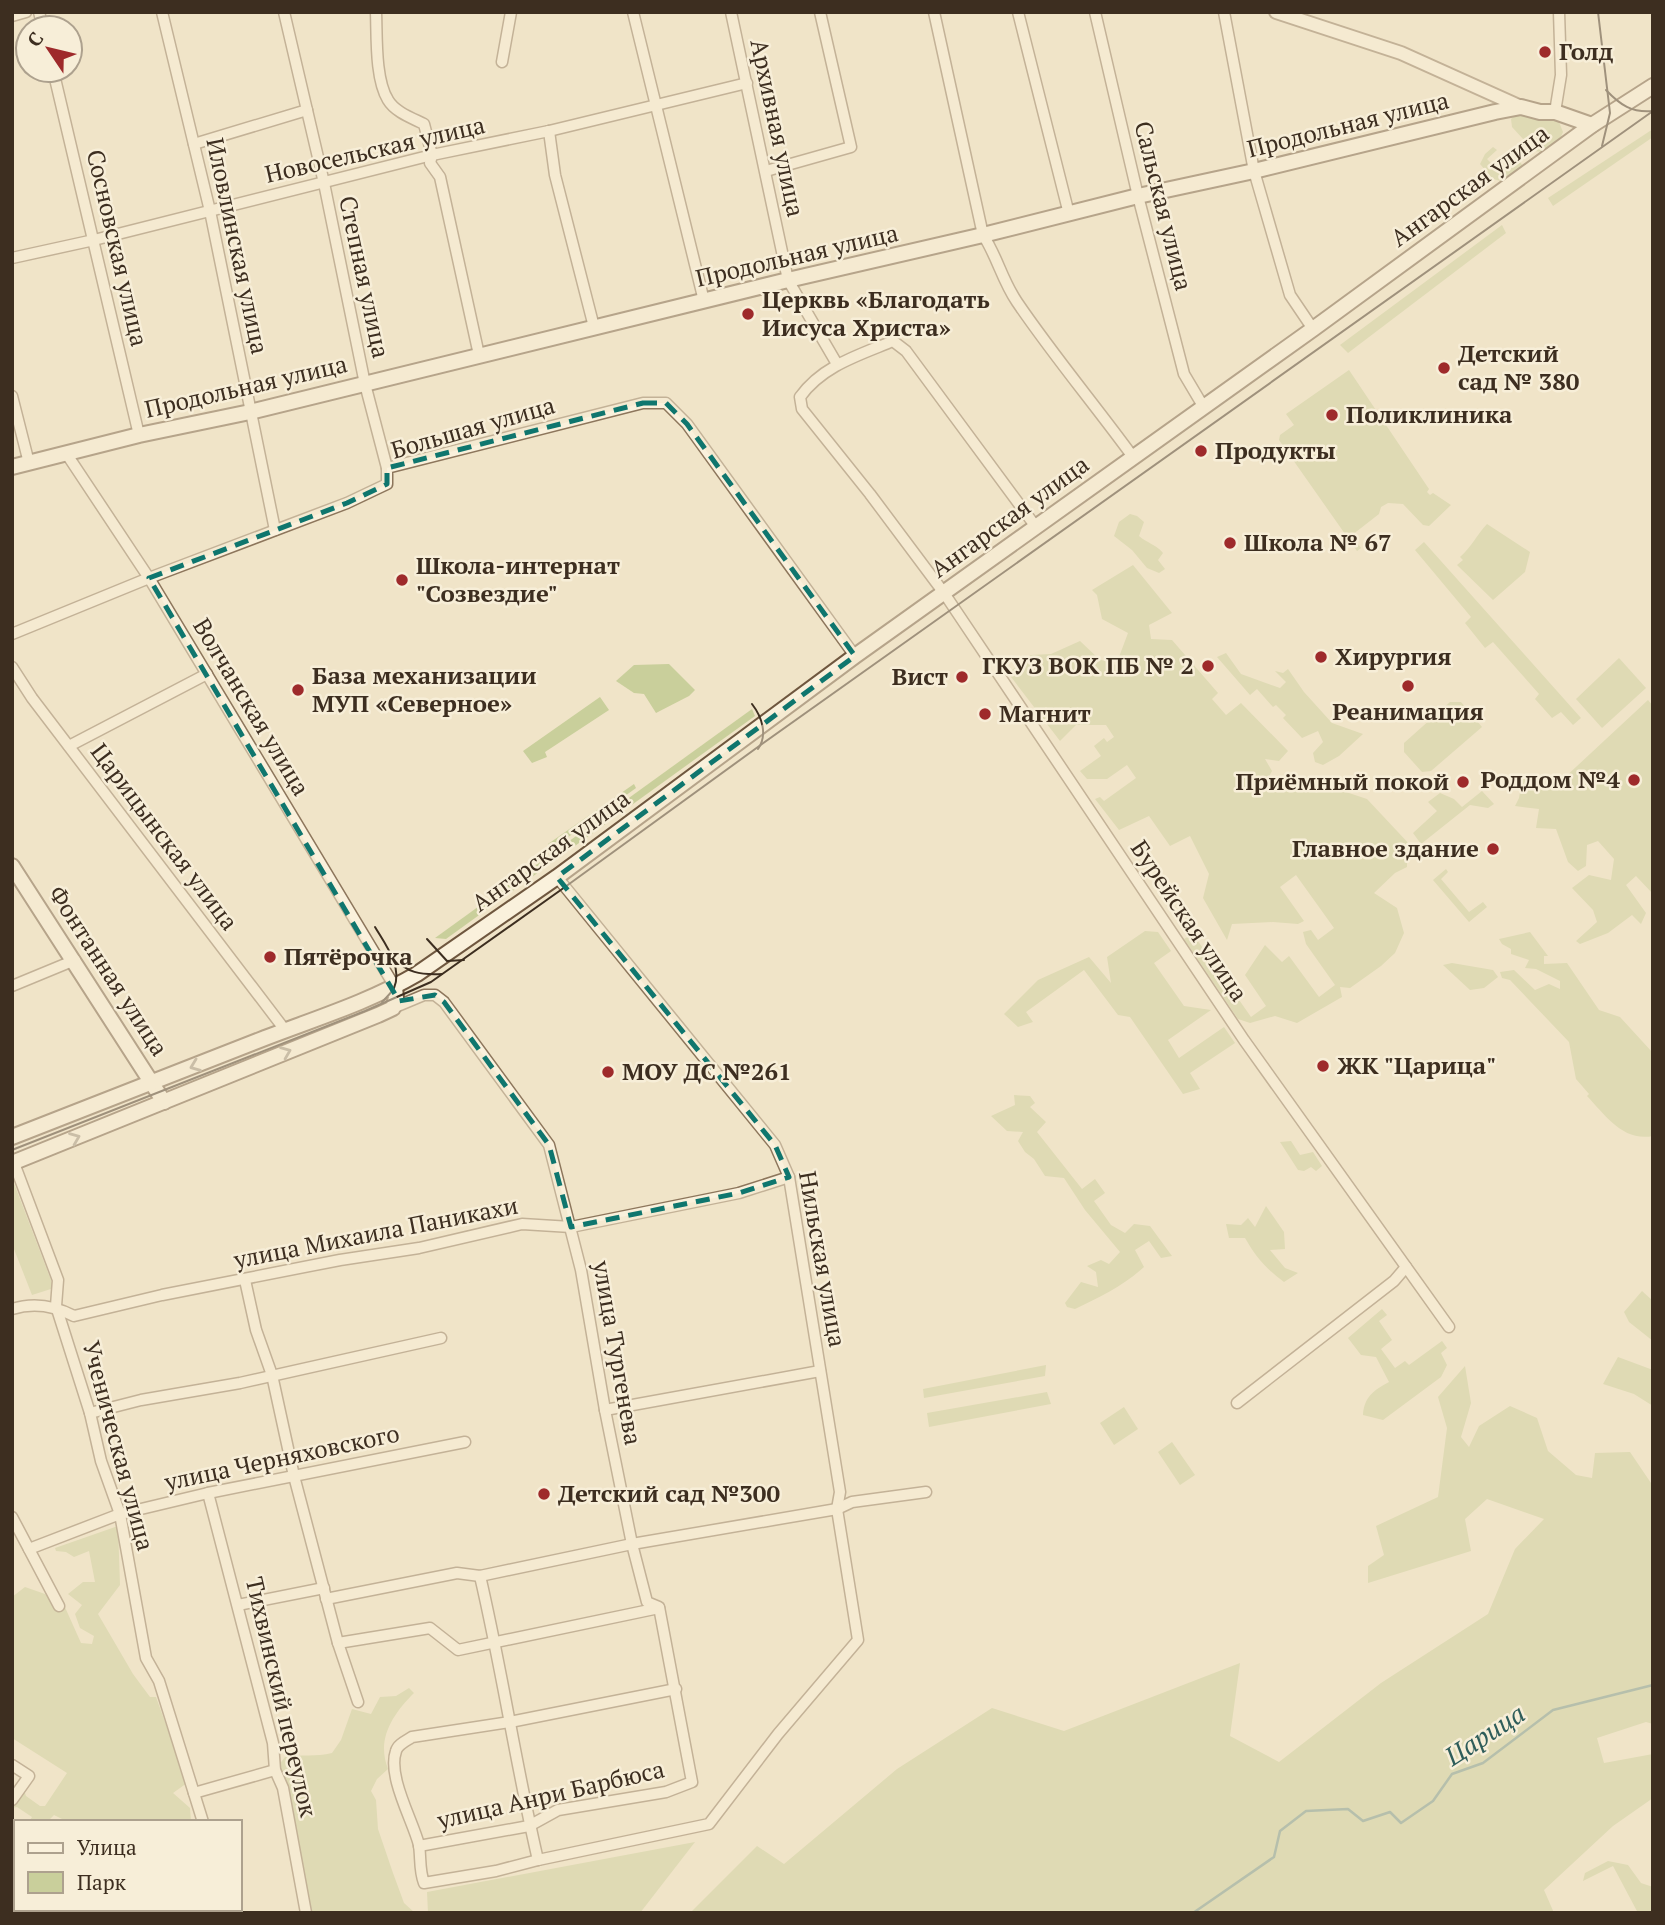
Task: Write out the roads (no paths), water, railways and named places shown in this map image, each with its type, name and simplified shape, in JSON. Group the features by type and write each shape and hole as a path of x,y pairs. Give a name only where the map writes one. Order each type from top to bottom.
{"main road":[{"name":"Ангарская улица","path":"13,1163 164,1102 396,999 417,974 557,877 855,656 1312,329 1591,125 1653,86"},
{"name":"Продольная улица","path":"12,467 139,435 250,412 1138,196 1521,107 1555,113 1591,125"},
{"name":"Фонтанная улица","path":"12,866 164,1102"},
{"name":"Ангарская улица","path":"12,1137 285,1030 341,1011 396,999"}],"street":[{"path":"12,16 26,12"},
{"name":"Иловлинская улица","path":"162,12 210,211 275,530"},
{"name":"Степная улица","path":"284,12 324,183 365,384 387,468"},
{"path":"376,12 382,83 388,101 401,112 424,124 432,155 430,163 440,177 480,355"},
{"path":"502,62 511,12"},
{"path":"633,12 704,301"},
{"name":"Архивная улица","path":"731,12 788,280 836,364"},
{"path":"766,171 851,147 820,12"},
{"path":"934,12 983,235 991,247 999,272 1017,301 1133,457"},
{"path":"1017,12 1069,214"},
{"name":"Сальская улица","path":"1095,12 1138,196 1184,374 1203,406"},
{"path":"1224,12 1254,171 1290,295 1312,329"},
{"path":"1276,12 1401,53 1521,107"},
{"path":"1555,113 1561,75 1559,12"},
{"name":"Новосельская улица","path":"12,258 432,155 550,131 747,83"},
{"name":"Сосновская улица","path":"56,84 139,435"},
{"path":"194,144 307,110"},
{"path":"550,131 555,175 594,327"},
{"path":"836,364 893,341 906,351 1036,527"},
{"name":"Бурейская улица","path":"836,364 807,387 800,397 802,410 870,494 944,593 1244,1040 1449,1327"},
{"path":"12,396 29,463"},
{"name":"Большая улица","path":"12,634 149,578 347,503 387,484 387,468 643,403 666,403 687,424 855,656"},
{"name":"Волчанская улица","path":"66,453 149,578 396,999"},
{"name":"Царицынская улица","path":"12,667 32,698 285,1030"},
{"path":"69,746 207,674"},
{"name":"Нильская улица","path":"538,1860 709,1824 778,1734 858,1640 837,1509 839,1492 789,1177 775,1145 557,877"},
{"path":"12,986 75,960"},
{"name":"улица Тургенева","path":"396,999 435,995 452,1013 549,1145 581,1270 632,1544 647,1602 659,1607 692,1782"},
{"name":"Ученическая улица","path":"13,1163 58,1280 56,1306 90,1413 101,1461 120,1514 146,1658 159,1681 202,1820"},
{"name":"улица Михаила Паникахи","path":"12,1309 23,1305 56,1306 75,1316 162,1295 340,1260 419,1248 522,1224 571,1227 739,1193 789,1177"},
{"path":"1237,1403 1394,1281 1406,1266"},
{"path":"245,1280 256,1330 272,1375 294,1476 338,1643 358,1702"},
{"path":"90,1413 441,1338"},
{"path":"605,1410 820,1371"},
{"name":"улица Черняховского","path":"29,1549 120,1514 208,1493 465,1442"},
{"path":"238,1605 457,1573 480,1576 632,1544 837,1509 852,1502 926,1492"},
{"name":"Тихвинский переулок","path":"208,1493 273,1743 275,1770 283,1788 306,1913"},
{"path":"12,1517 60,1606"},
{"path":"480,1576 496,1643 510,1722 529,1826 538,1860 496,1871 424,1883 419,1864 419,1846 401,1795 395,1766 396,1751 400,1745 412,1737 510,1722 676,1689"},
{"path":"338,1643 430,1628 458,1650 659,1607"},
{"path":"12,1765 29,1776 12,1800"},
{"path":"194,1793 275,1770"},
{"name":"улица Анри Барбюса","path":"419,1846 529,1826 558,1810 666,1792 692,1782"}],"waterway":[{"name":"Царица","path":"1193,1913 1274,1857 1280,1831 1306,1811 1348,1809 1363,1821 1390,1812 1401,1823 1433,1801 1452,1774 1483,1763 1553,1710 1653,1685"},
{"name":"Царица","path":"939,1913 959,1913"}],"tram line":[{"path":"1598,12 1610,113 1602,146"},
{"path":"1606,90 1627,107 1639,111 1653,111"},
{"path":"12,1150 365,1011 431,982 1653,111"},
{"path":"752,704 759,715 763,732 758,749"},
{"path":"375,927 392,956 396,972 394,988 382,1002"},
{"path":"427,939 447,961 464,960"},
{"path":"393,957 403,967 414,972 442,974"}],"place":[{"name":"Голд","path":"1545,52"},
{"name":"Церквь «Благодать Иисуса Христа»","path":"748,314"},
{"name":"Детский сад № 380","path":"1444,368"},
{"name":"Поликлиника","path":"1332,415"},
{"name":"Продукты","path":"1201,451"},
{"name":"Школа № 67","path":"1230,543"},
{"name":"Школа-интернат \"Созвездие\"","path":"402,580"},
{"name":"Хирургия","path":"1321,657"},
{"name":"ГКУЗ ВОК ПБ № 2","path":"1208,666"},
{"name":"Вист","path":"962,677"},
{"name":"Реанимация","path":"1408,686"},
{"name":"База механизации МУП «Северное»","path":"298,690"},
{"name":"Магнит","path":"985,714"},
{"name":"Роддом №4","path":"1634,780"},
{"name":"Приёмный покой","path":"1463,782"},
{"name":"Главное здание","path":"1493,849"},
{"name":"Пятёрочка","path":"270,957"},
{"name":"ЖК \"Царица\"","path":"1323,1066"},
{"name":"МОУ ДС №261","path":"608,1072"},
{"name":"Детский сад №300","path":"544,1494"}]}
